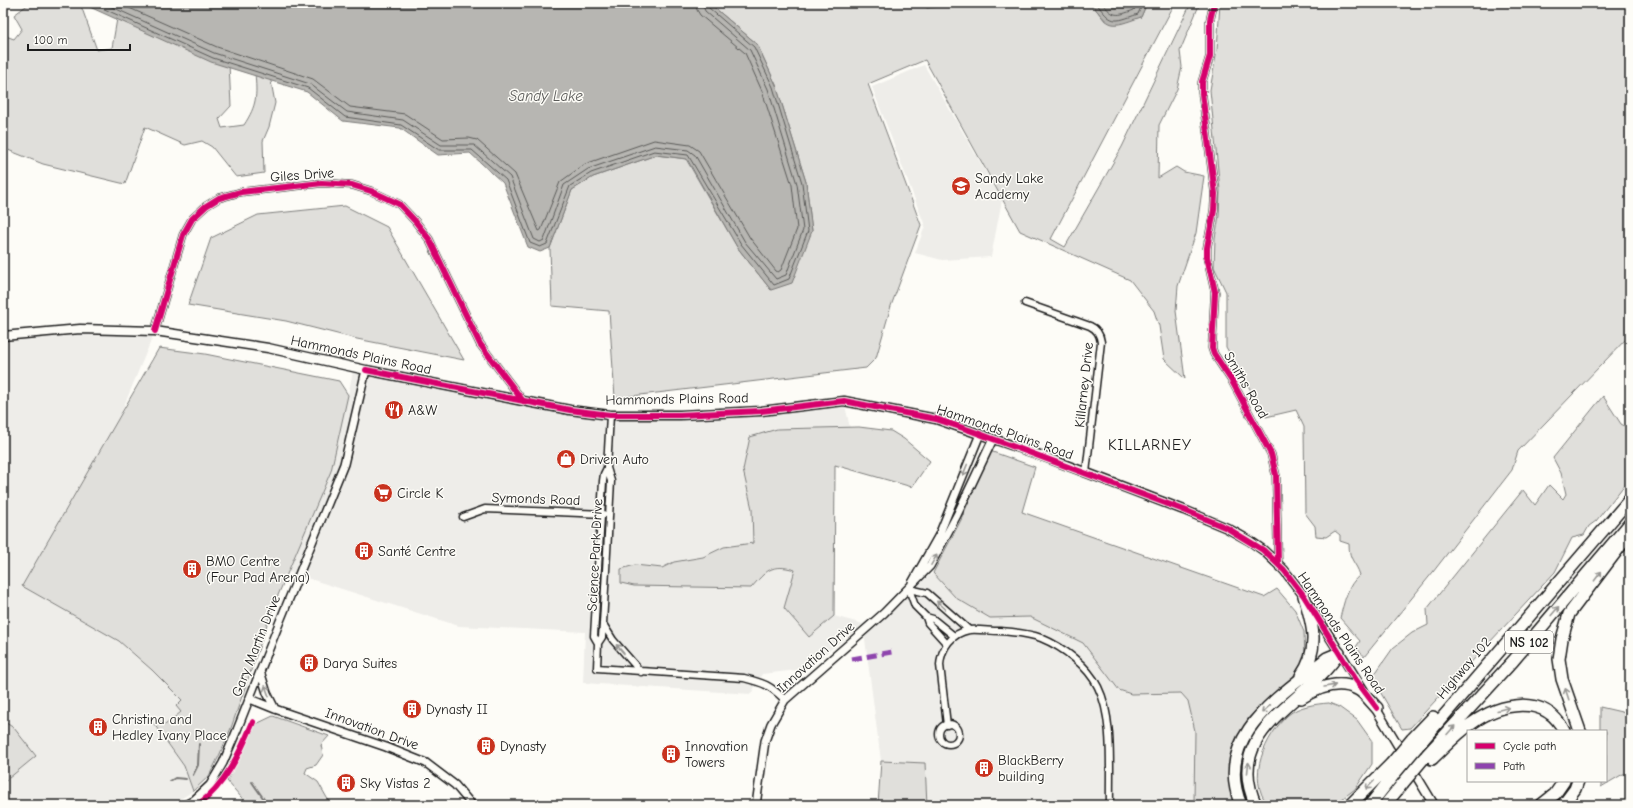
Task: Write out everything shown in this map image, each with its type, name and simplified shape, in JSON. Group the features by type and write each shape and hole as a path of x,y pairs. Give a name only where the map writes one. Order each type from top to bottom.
{"highway":[{"name":"Highway 102","path":"1370,805 1394,768 1415,743 1630,499"},
{"name":"NS 102","path":"1386,805 1513,661 1630,523"},
{"path":"1580,730 1562,679 1559,659 1562,639 1569,614 1630,534"},
{"path":"1296,684 1307,667 1312,653 1313,628 1304,596"},
{"path":"1241,805 1236,790 1234,774 1236,758 1241,742 1249,728 1259,716 1327,658 1339,653"},
{"path":"1256,805 1252,796 1248,776 1250,754 1261,733 1283,708 1331,664 1339,653"},
{"path":"1283,708 1317,689 1330,685 1343,685 1357,689 1376,708"},
{"path":"1426,761 1471,723 1498,709 1523,704 1545,710 1561,723 1564,730"},
{"path":"1350,805 1394,768"},
{"path":"1541,805 1555,794 1563,782"},
{"path":"1563,805 1575,789 1578,782"}],"main road":[{"name":"Hammonds Plains Road","path":"3,336 80,329 155,331 268,348 366,370 523,401 570,410 610,415 680,415 761,411 844,401 936,419 1086,472 1184,510 1227,528 1263,550 1278,564 1304,596 1356,680 1376,708 1434,805"}],"street":[{"name":"Smiths Road","path":"1214,3 1210,20 1210,56 1202,82 1202,93 1216,194 1207,257 1215,292 1212,348 1214,354 1232,381 1271,454 1276,475 1278,564"},
{"name":"Giles Drive","path":"155,331 183,235 192,219 206,206 219,198 241,192 322,183 352,185 371,191 399,204 415,221 429,239 480,344 523,401"},
{"name":"Killarney Drive","path":"1025,303 1095,328 1100,337 1101,342 1086,472"},
{"name":"Gary Martin Drive","path":"185,805 195,802 210,785 223,763 344,464 366,370"},
{"name":"Science Park Drive","path":"610,415 607,468 611,481 603,624 602,637 598,643 597,668 640,672"},
{"name":"Innovation Drive","path":"909,589 939,535 980,434"},
{"name":"Innovation Drive","path":"756,805 765,741 771,724 785,700 884,613 930,566 943,543 993,439"},
{"name":"Science Park Drive","path":"598,643 594,636 600,514 604,474 607,468"},
{"name":"Symonds Road","path":"463,517 485,509 609,515"},
{"path":"909,589 915,606 926,617 928,623 947,644"},
{"path":"909,589 927,593 969,630"},
{"path":"926,617 933,619 954,636"},
{"path":"603,624 612,640 640,672 744,678 760,682 773,688 785,700"},
{"path":"947,725 940,665 941,655 947,644 954,636 969,630 1018,633 1041,638 1064,650 1083,667 1098,686 1106,707 1110,805"},
{"path":"260,671 267,693 275,709"},
{"name":"Innovation Drive","path":"250,698 275,709 386,747 426,763 455,785 472,805"}],"shaded area":[{"path":"30,3 80,3 97,50 112,48 118,13 229,64 231,106 219,119 222,128 244,125 254,106 256,94 255,73 270,76 275,103 269,127 263,141 264,173 236,177 212,147 202,141 185,145 145,127 125,184 43,164 3,148 3,35 14,39 22,29 14,15"},
{"path":"709,3 921,3 927,8 960,3 1091,3 1105,21 1141,17 1147,3 1175,3 1051,239 1065,247 1122,147 1191,3 1200,3 1180,51 1182,67 1177,89 1159,125 1158,178 1176,167 1184,172 1204,176 1196,233 1178,286 1176,311 1185,379 1164,359 1159,326 1154,311 1130,280 1020,231 925,60 868,84 921,225 891,306 876,358 866,368 615,398 609,311 552,306 550,248 572,190 593,177 656,155 686,159 737,247 771,290 812,231 806,182 776,85 757,44"},
{"path":"1220,3 1630,3 1630,335 1518,451 1512,470 1433,572 1364,657 1356,647 1360,641 1340,618 1349,589 1360,575 1351,558 1349,544 1340,541 1340,535 1335,531 1326,537 1316,536 1315,526 1305,513 1304,427 1296,410 1266,417 1226,347 1226,292 1214,267 1215,238 1219,216 1220,190 1210,90 1217,50"},
{"path":"924,65 1002,200 991,257 942,260 915,253 925,226 872,87"},
{"path":"345,206 387,227 464,360 357,339 286,321 188,305 211,238 258,215"},
{"path":"80,329 155,331 114,430 23,586 119,641 152,670 182,700 181,711 165,726 159,721 154,725 184,766 193,791 171,805 3,805 3,783 36,756 14,728 3,721 3,336"},
{"path":"159,348 205,354 339,381 348,395 331,471 273,607 231,728 209,776 193,791 184,766 154,724 159,720 165,725 181,712 176,706 182,700 152,670 119,641 22,586"},
{"path":"354,367 570,410 680,415 844,401 850,428 819,429 750,437 743,470 752,509 753,543 724,547 703,557 674,562 662,568 635,565 621,569 622,583 634,586 678,586 784,567 795,570 784,608 809,637 834,616 863,624 806,669 762,674 751,694 583,683 585,632 459,626 288,572 331,471"},
{"path":"1603,396 1621,424 1630,429 1630,478 1596,521 1589,526 1584,535 1572,538 1555,572 1410,728 1402,729 1372,678 1393,648 1412,633 1428,625 1427,609 1523,490 1535,505 1549,485 1563,499 1566,494 1561,473 1553,458"},
{"path":"859,427 891,431 904,439 930,461 912,487 835,465 834,616 809,637 784,608 795,570 780,567 774,568 765,573 751,588 634,586 621,583 621,569 635,565 662,568 674,562 703,557 724,547 753,543 752,509 743,470 750,437 777,429"},
{"path":"990,451 1035,467 1022,512 1264,597 1277,589 1295,610 1304,632 1305,658 1289,683 1249,717 1234,743 1230,763 1230,786 1235,805 1201,805 1194,802 1195,731 1188,701 1181,693 1131,694 1119,690 1083,643 1030,617 990,618 956,598 933,573 961,520"},
{"path":"933,573 956,598 990,618 1030,617 1083,643 1119,690 1131,694 1181,693 1188,701 1195,731 1195,761 1201,805 927,805 925,763 881,761 863,624"},
{"path":"1329,703 1339,707 1357,720 1372,741 1372,764 1355,789 1334,805 1268,805 1262,794 1259,782 1259,770 1261,758 1272,734 1288,715 1297,709"},
{"path":"1600,707 1630,714 1630,774 1623,774 1601,787 1601,782 1607,782 1607,730 1600,730"},
{"path":"273,716 329,736 321,745 323,755 316,765 307,768 305,773 318,782 331,805 248,805 227,781 252,726"},
{"path":"3,721 14,728 36,756 3,783"},
{"path":"881,761 925,763 927,805 878,805"}],"water":[{"name":"Sandy Lake","path":"81,3 709,3 757,44 776,85 806,182 812,231 792,283 771,290 737,247 687,159 656,155 593,177 572,190 550,248 540,252 528,247 503,183 470,153 438,155 400,128 343,121 307,92 211,62"},
{"path":"1091,3 1147,3 1141,17 1123,23 1112,24 1103,18"}],"waterway":[{"path":"1630,382 1627,386 1630,392"},
{"path":"193,775 198,765 199,744"},
{"path":"170,781 175,778 186,779"},
{"path":"252,782 268,805"}],"marked path":[{"path":"852,659 892,652"}],"cycle path":[{"path":"1214,3 1210,20 1210,56 1202,82 1202,93 1215,194 1214,210 1207,248 1207,257 1215,292 1212,348 1214,354 1232,381 1271,454 1276,475 1278,563"},
{"path":"155,331 183,235 192,219 206,206 219,198 241,192 322,183 352,185 371,191 399,204 415,221 429,239 480,344 523,401"},
{"path":"366,370 570,410 610,415 680,415 761,411 844,401 936,419 969,430 1184,510 1227,528 1263,550 1284,570 1304,596 1356,680 1377,708"},
{"path":"198,805 217,788 224,778 243,745 253,722"}],"place":[{"name":"Sandy Lake Academy","path":"961,186"},
{"name":"A&W","path":"394,410"},
{"name":"Driven Auto","path":"566,459"},
{"name":"Circle K","path":"383,493"},
{"name":"Santé Centre","path":"364,551"},
{"name":"BMO Centre (Four Pad Arena)","path":"192,569"},
{"name":"Darya Suites","path":"309,663"},
{"name":"Dynasty II","path":"412,709"},
{"name":"Christina and Hedley Ivany Place","path":"98,727"},
{"name":"Dynasty","path":"486,746"},
{"name":"Innovation Towers","path":"671,754"},
{"name":"BlackBerry building","path":"984,768"},
{"name":"Sky Vistas 2","path":"346,783"}],"district":[{"name":"KILLARNEY","path":"1150,445"}]}
